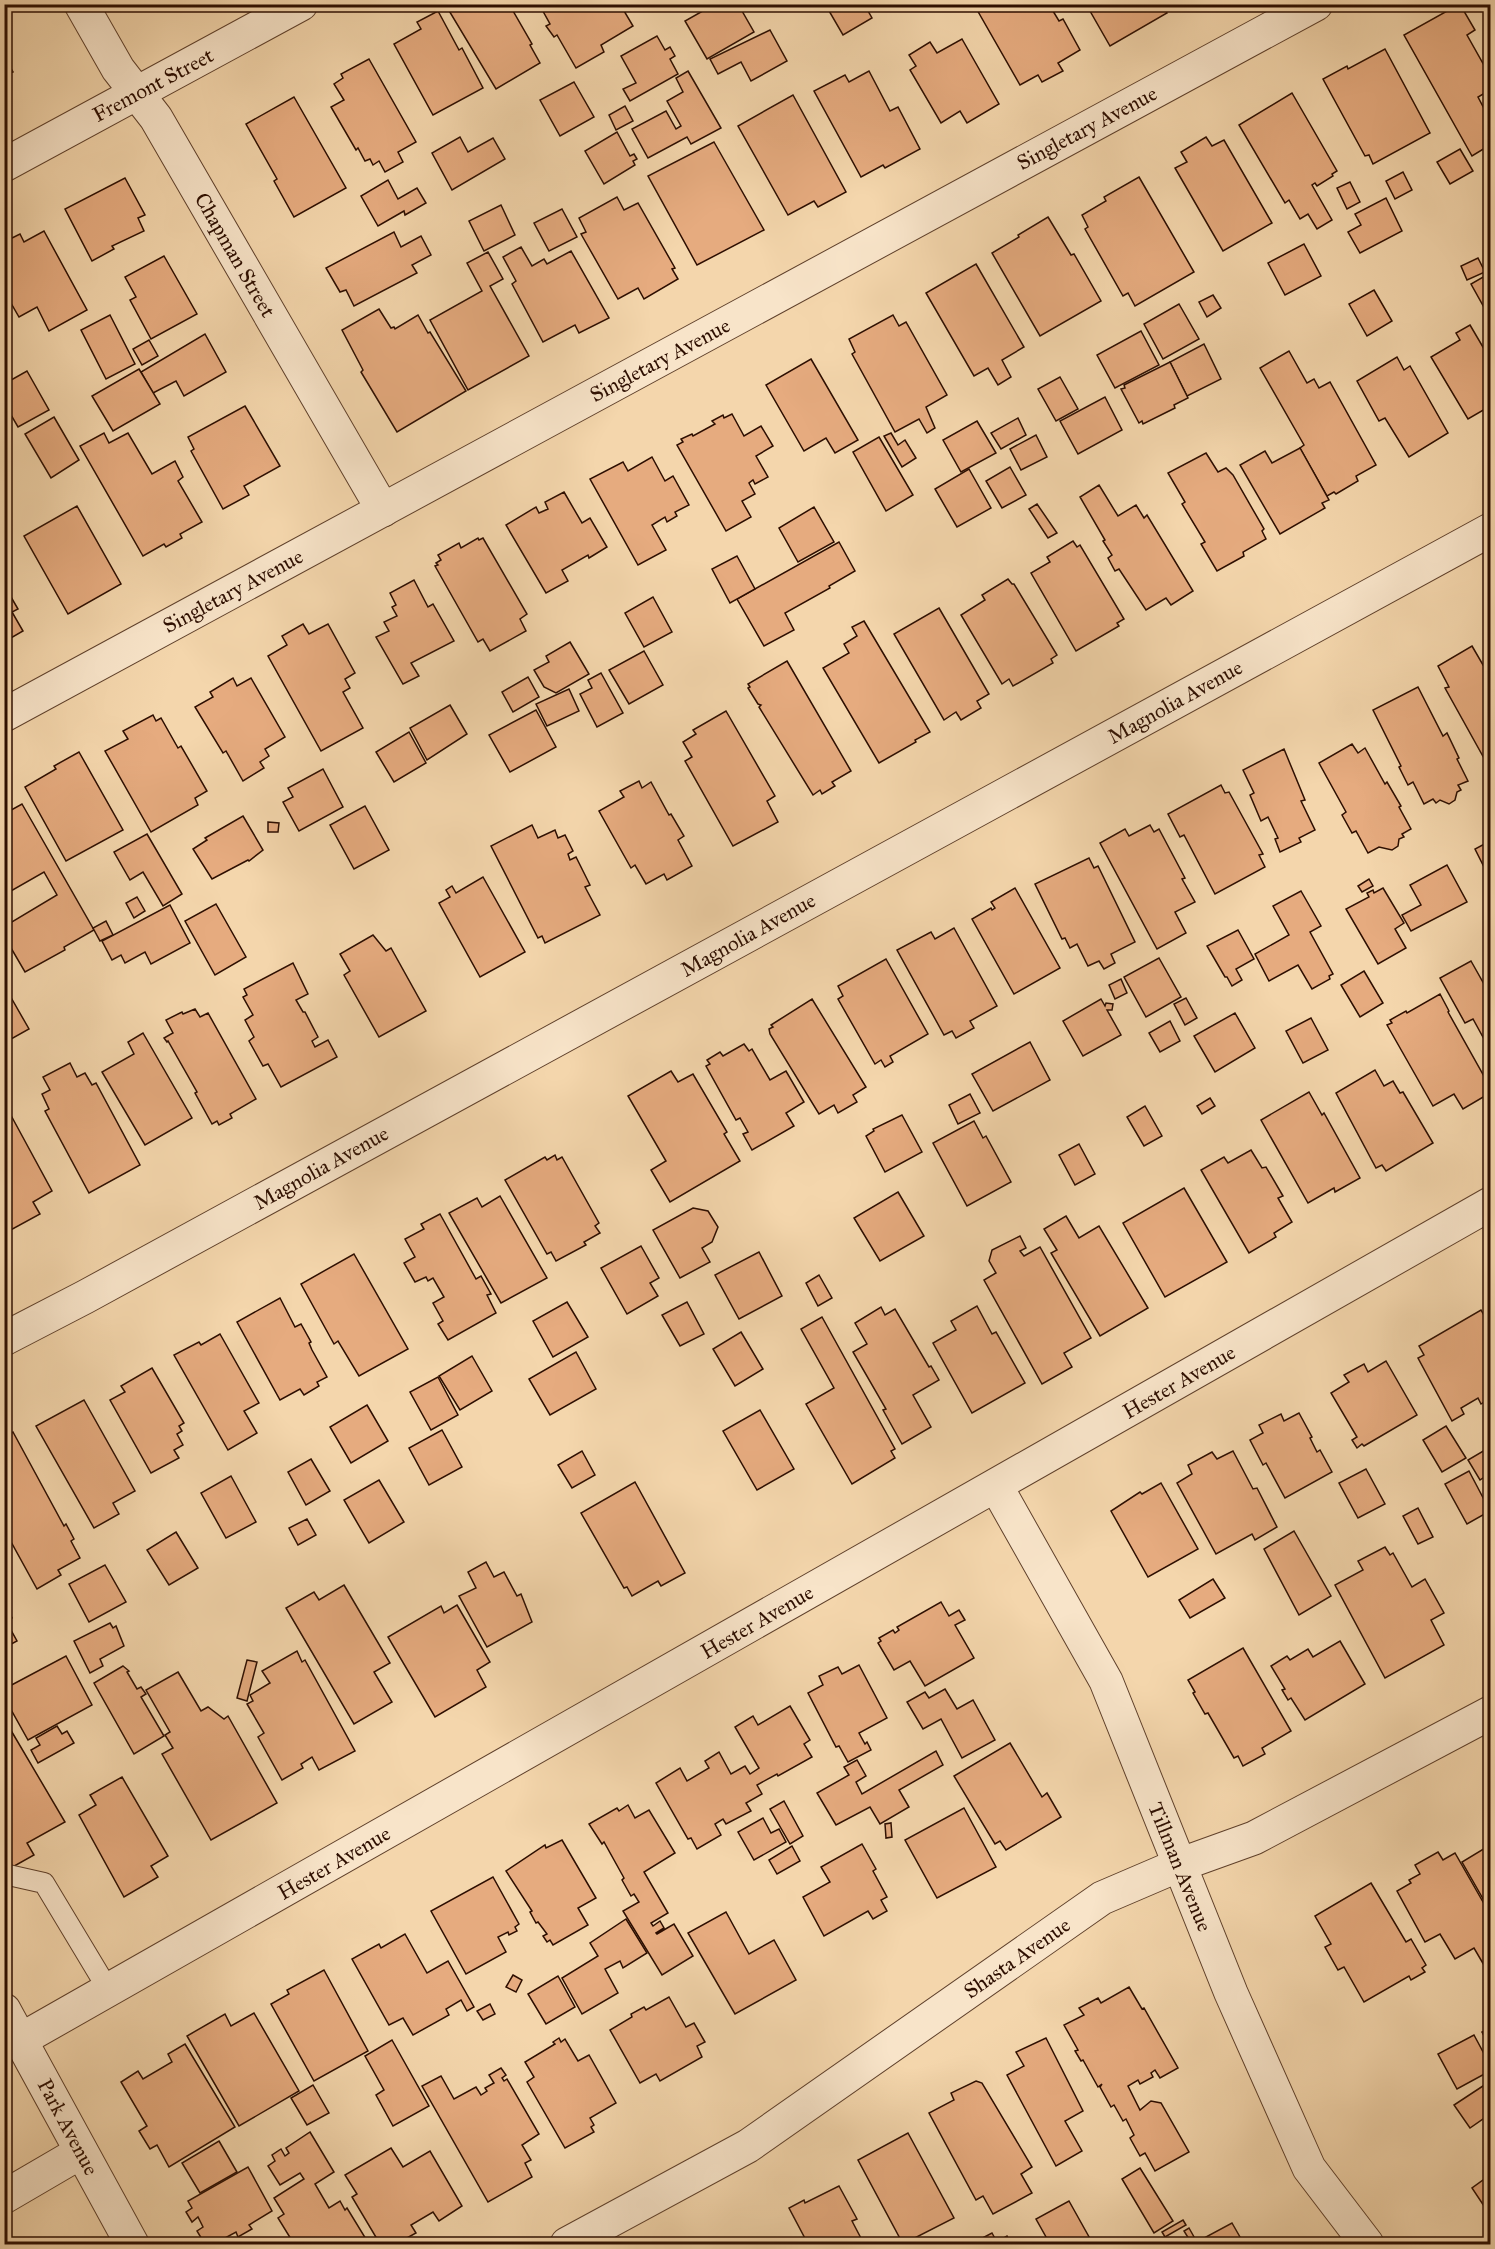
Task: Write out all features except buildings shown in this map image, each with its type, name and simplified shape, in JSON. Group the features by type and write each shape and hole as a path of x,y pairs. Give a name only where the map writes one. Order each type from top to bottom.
{"street":[{"name":"Chapman Street","path":"81,4 118,69 156,118 383,510"},
{"name":"Fremont Street","path":"4,165 301,4"},
{"name":"Singletary Avenue","path":"4,715 1316,4"},
{"name":"Magnolia Avenue","path":"4,1339 1491,530"},
{"name":"Hester Avenue","path":"22,2039 1491,1204"},
{"name":"Tillman Avenue","path":"996,1486 1106,1681 1231,1993 1309,2168 1367,2244"},
{"name":"Shasta Avenue","path":"567,2244 748,2146 1102,1898 1179,1865 1254,1838 1491,1713"},
{"name":"Park Avenue","path":"4,2010 22,2039 132,2244"},
{"path":"4,2197 81,2152"}],"lane":[{"path":"4,1875 45,1883 109,1991"}]}
